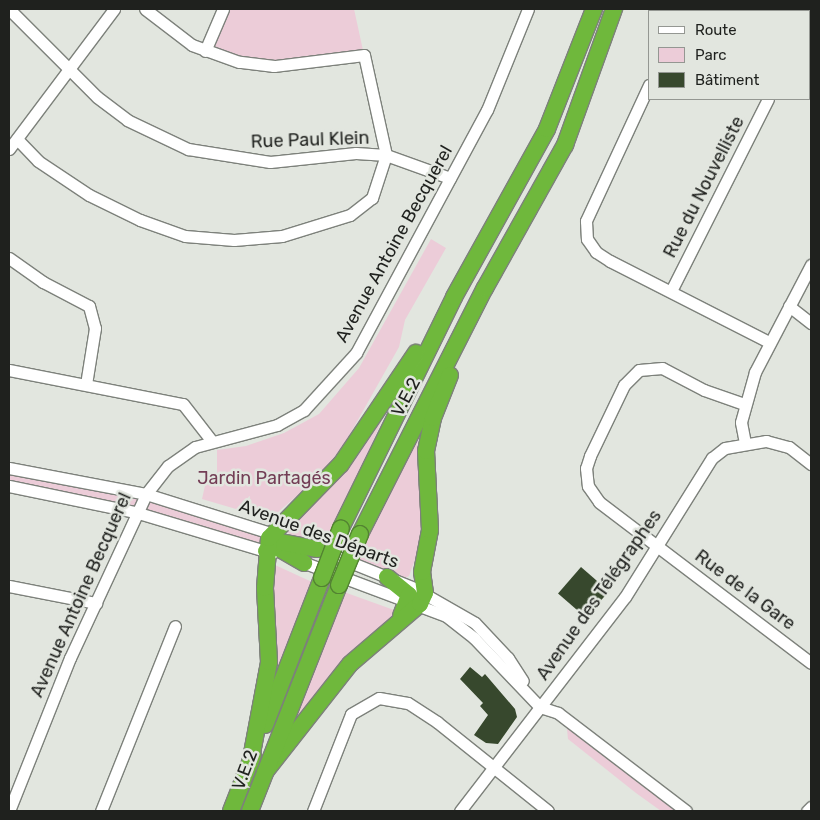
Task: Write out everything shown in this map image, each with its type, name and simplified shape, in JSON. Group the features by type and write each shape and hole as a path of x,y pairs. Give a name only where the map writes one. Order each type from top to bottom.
{"highway":[{"name":"V.E.2","path":"231,811 341,528 454,297 547,129 594,9"},
{"name":"V.E.2","path":"250,811 360,534 485,288 565,144 614,9"},
{"path":"265,772 350,664 397,622 415,596 430,530 426,451 433,418 485,288"},
{"path":"250,764 269,662 272,543 341,464 454,297"},
{"path":"272,543 316,549"},
{"path":"272,543 304,563"},
{"path":"386,585 415,596"}],"street":[{"name":"Rue Paul Klein","path":"9,9 71,70 127,120 188,149 270,162 356,153 386,155 450,178"},
{"path":"9,149 71,70 114,9"},
{"path":"17,139 38,161 90,195 140,220 185,236 234,240 282,236 350,215 372,198 386,155 364,55 274,66 239,62 206,51 163,25 145,9"},
{"path":"206,51 223,9"},
{"name":"Avenue Antoine Becquerel","path":"9,811 24,766 135,512 146,494 168,466 211,440 278,425 304,410 328,386 356,353 487,110 528,9"},
{"path":"648,87 586,221 587,239 596,252 769,342"},
{"name":"Rue du Nouvelliste","path":"671,291 767,100"},
{"path":"9,258 43,282 89,306 95,328 86,384"},
{"path":"745,442 741,422 744,404 769,342 811,265"},
{"path":"789,306 811,323"},
{"name":"Rue de la Gare","path":"744,404 704,390 662,368 639,370 624,385 586,468 588,486 599,502 811,662"},
{"path":"9,370 183,404 192,411 211,440"},
{"name":"Avenue des Télégraphes","path":"460,811 540,707 658,546 712,458 726,448 745,442 778,443 811,464"},
{"name":"Avenue des Départs","path":"9,468 146,494 272,543"},
{"name":"Avenue des Départs","path":"9,486 272,543"},
{"name":"Avenue des Départs","path":"316,549 386,585"},
{"name":"Avenue des Départs","path":"304,563 386,585"},
{"path":"9,586 96,604"},
{"path":"415,596 446,616 474,638 540,707 558,713 686,811"},
{"path":"101,811 175,626"},
{"path":"313,811 351,714 379,698 408,703 494,767 548,811"},
{"path":"807,811 811,806"}],"green space":[{"path":"223,9 354,9 364,55 274,66 205,51"},
{"name":"Jardin Partagés","path":"431,239 446,248 405,320 399,347 346,441 321,475 270,519 202,499 208,472 217,473 217,450 246,446 284,433 319,414 359,368"},
{"path":"393,395 327,547 291,535 286,531"},
{"path":"425,416 417,445 421,527 417,554 409,576 405,578 355,558"},
{"path":"9,468 86,482 273,533 266,551 9,486"},
{"path":"275,565 312,582 274,688 272,568"},
{"path":"344,592 394,610 396,616 293,723"},
{"path":"566,719 686,811 661,811 636,793 568,739"}],"building":[{"path":"581,567 609,591 586,618 558,593"},
{"path":"470,667 482,677 485,674 515,709 517,717 498,744 486,743 474,735 488,715 480,706 483,703 460,679"}]}
